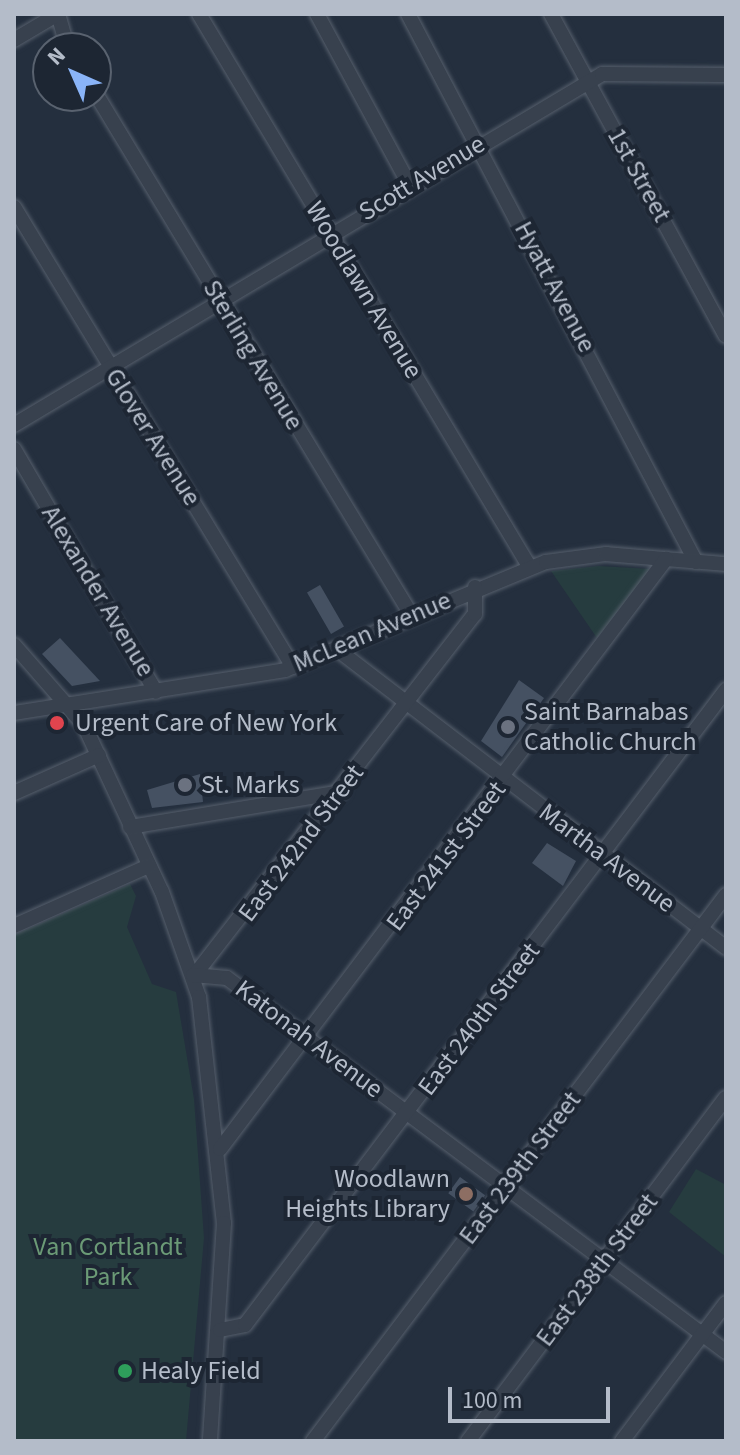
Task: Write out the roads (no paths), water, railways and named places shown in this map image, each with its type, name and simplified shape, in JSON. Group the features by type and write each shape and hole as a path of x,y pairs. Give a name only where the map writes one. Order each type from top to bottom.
{"street":[{"path":"14,40 58,14"},
{"name":"Woodlawn Avenue","path":"199,14 529,566"},
{"path":"317,14 410,186"},
{"name":"Hyatt Avenue","path":"408,14 696,562"},
{"name":"1st Street","path":"551,14 726,336"},
{"name":"Scott Avenue","path":"14,425 587,81 619,72 726,75"},
{"name":"Sterling Avenue","path":"107,112 412,616"},
{"name":"Glover Avenue","path":"14,207 293,667"},
{"name":"Alexander Avenue","path":"14,449 156,692"},
{"name":"McLean Avenue","path":"14,713 293,667 529,566 595,555 726,564"},
{"name":"East 241st Street","path":"220,1149 308,1039 504,781 666,559"},
{"name":"East 242nd Street","path":"193,975 341,792 475,614 475,587"},
{"path":"14,645 67,705 99,755 193,975 220,1149 220,1330 210,1441"},
{"name":"Martha Avenue","path":"338,650 406,708 726,948"},
{"name":"East 240th Street","path":"220,1330 245,1325 726,690"},
{"path":"14,793 99,755"},
{"path":"130,827 341,792"},
{"path":"14,926 149,866"},
{"name":"East 239th Street","path":"313,1441 726,895"},
{"name":"Katonah Avenue","path":"193,975 220,973 726,1352"},
{"name":"East 238th Street","path":"468,1441 726,1098"},
{"path":"622,1441 726,1303"}],"place":[{"name":"Urgent Care of New York","path":"57,723"},
{"name":"Saint Barnabas Catholic Church","path":"508,727"},
{"name":"St. Marks","path":"185,785"},
{"name":"Woodlawn Heights Library","path":"466,1194"},
{"name":"Healy Field","path":"125,1371"}],"park label":[{"name":"Van Cortlandt Park","path":"108,1262"}]}
